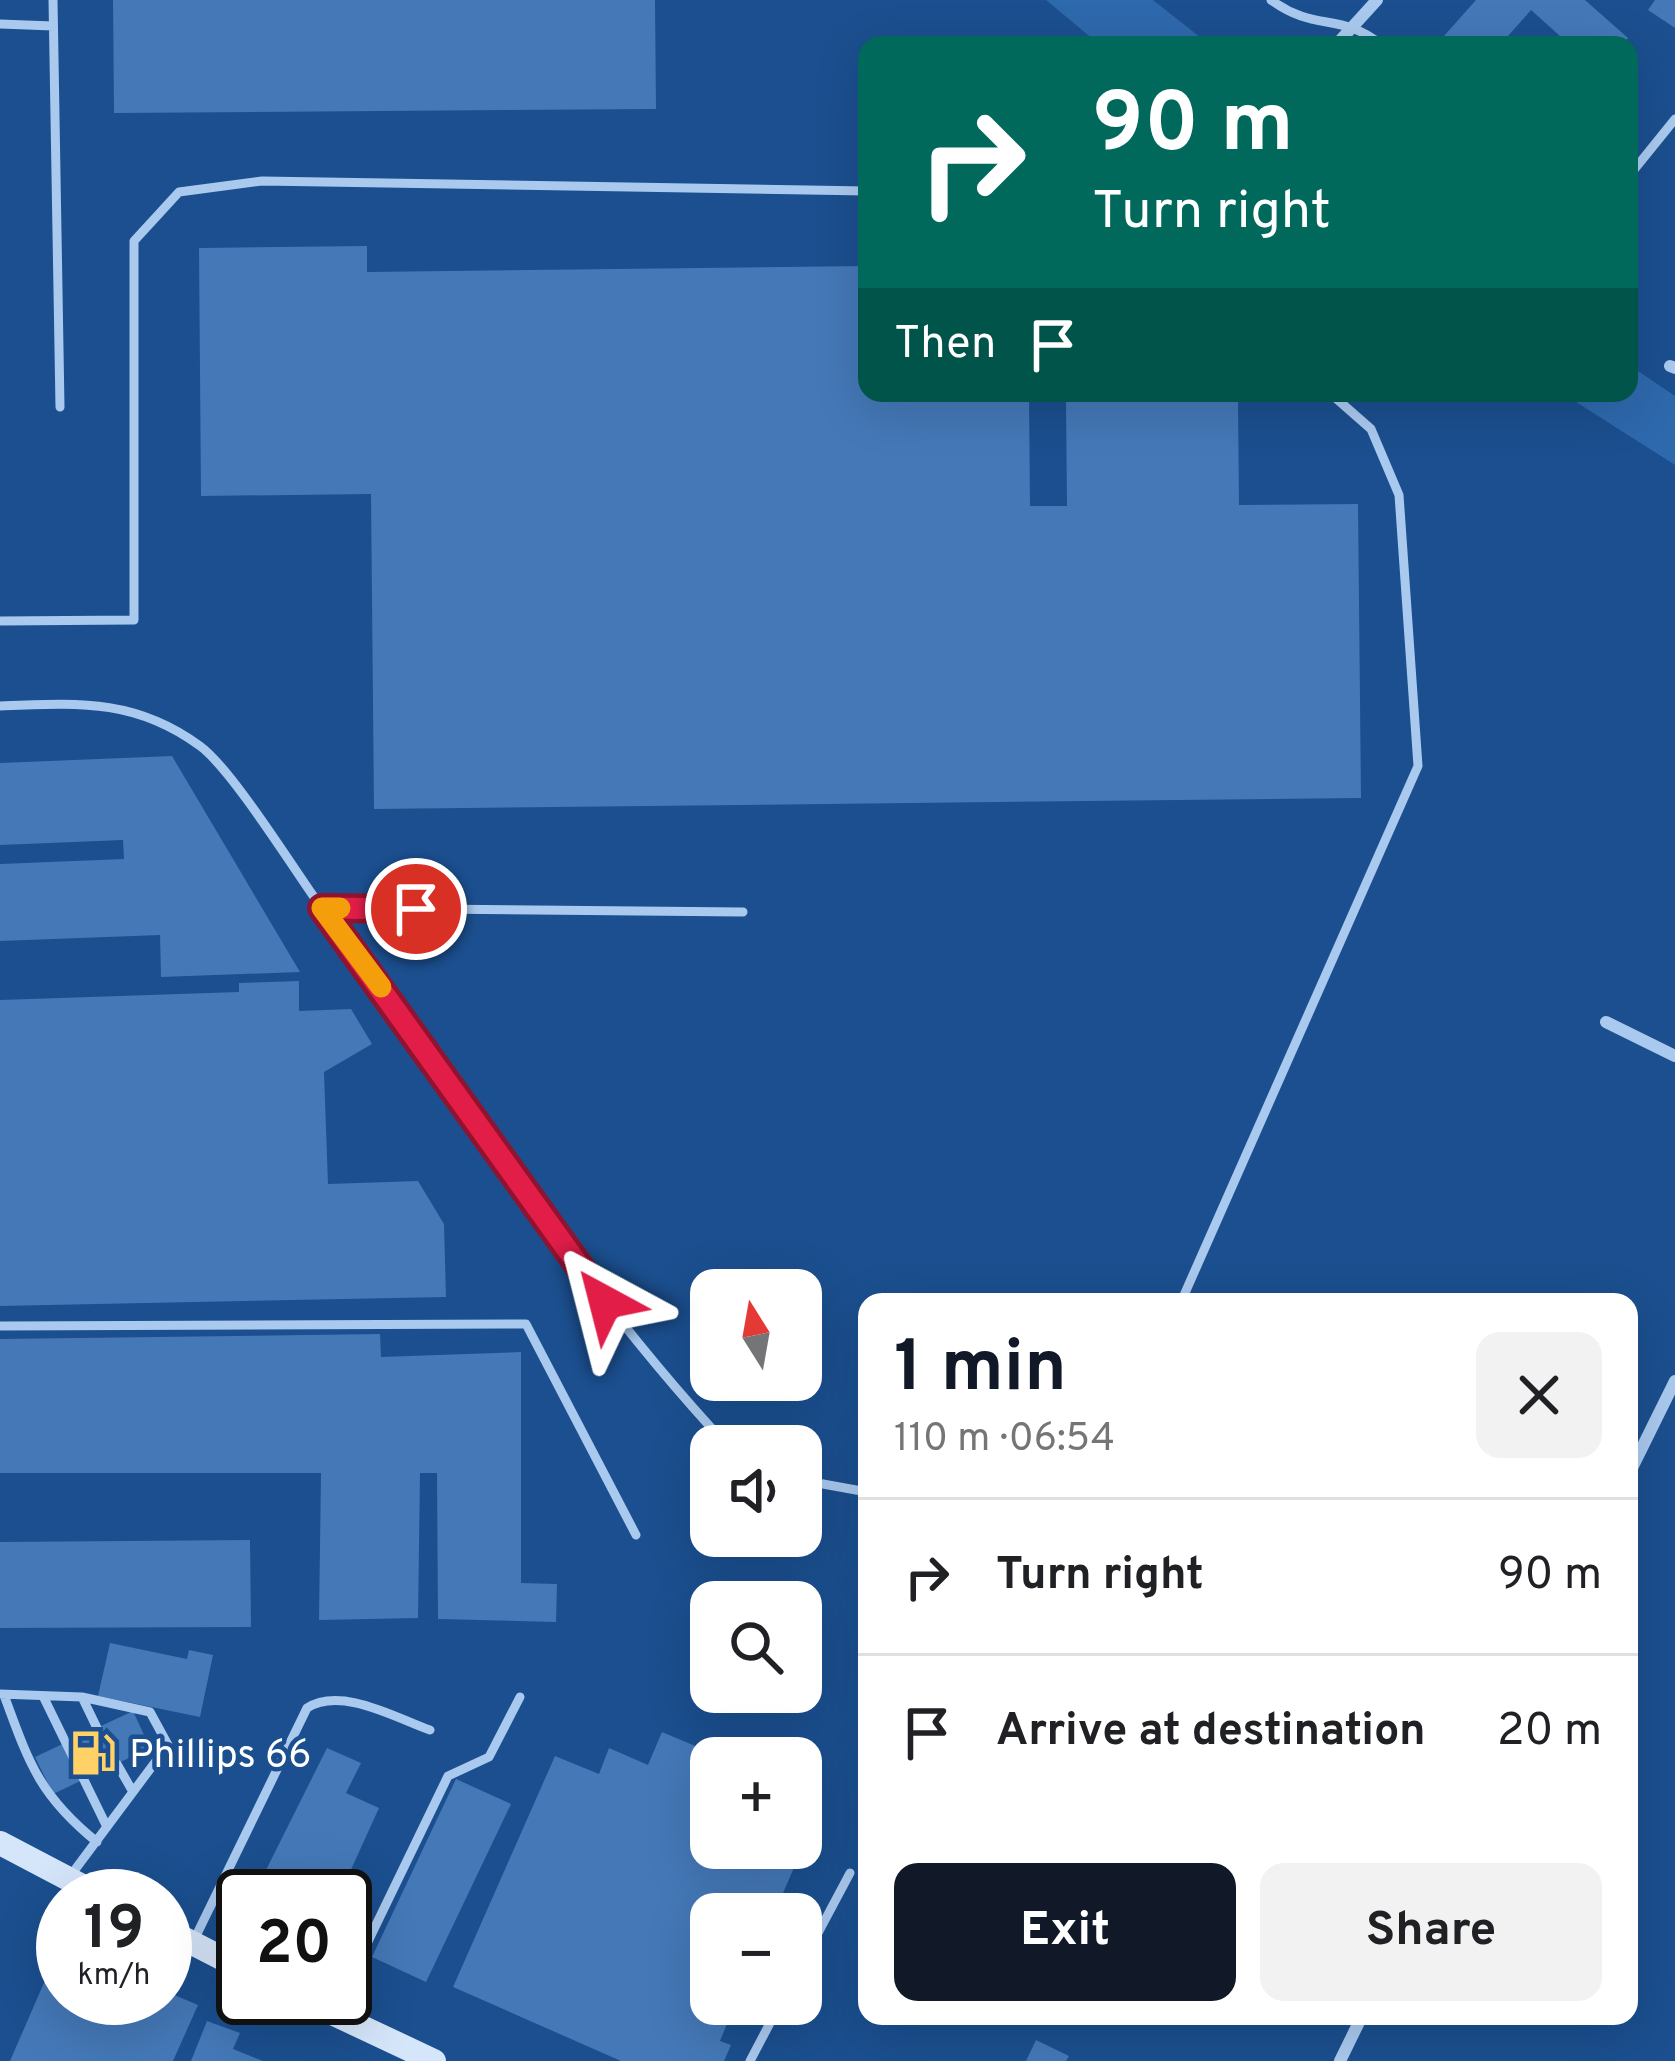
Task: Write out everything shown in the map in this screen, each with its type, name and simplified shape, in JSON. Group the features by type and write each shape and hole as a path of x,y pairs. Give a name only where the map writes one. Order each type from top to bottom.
{"main road":[{"path":"0,1843 49,1869"},
{"path":"192,1943 216,1955"},
{"path":"371,2025 434,2061"}],"street":[{"path":"1345,36 1377,0"},
{"path":"1606,1022 1675,1056"},
{"path":"1638,1456 1675,1381"},
{"path":"1340,2061 1358,2025"}],"lane":[{"path":"53,0 60,407"},
{"path":"1271,0 1299,20 1356,25 1370,36"},
{"path":"0,25 53,26"},
{"path":"1638,165 1675,119"},
{"path":"0,621 134,620 134,241 179,192 262,181 858,191"},
{"path":"1185,1293 1418,766 1399,495 1371,429 1340,402"},
{"path":"0,706 84,703 145,713 205,748 566,1251 711,1425"},
{"path":"322,908 743,912"},
{"path":"0,1326 526,1324 637,1535"},
{"path":"822,1484 858,1490"},
{"path":"76,1869 97,1842 168,1745 150,1712 82,1697 2,1695 29,1763 56,1809 97,1842"},
{"path":"43,1696 107,1827"},
{"path":"82,1697 97,1728"},
{"path":"372,1933 448,1777 489,1757 520,1697"},
{"path":"192,1943 307,1708 323,1700 343,1701 430,1730"},
{"path":"117,1764 133,1792"},
{"path":"822,1926 850,1873"},
{"path":"750,2061 769,2025"}],"shaded area":[{"path":"1046,0 1153,0 1199,36 1089,36"},
{"path":"1638,371 1675,396 1675,465 1576,402 1638,402"}],"building":[{"path":"113,0 655,0 656,109 114,113"},
{"path":"1476,0 1585,0 1626,36 1560,36 1531,10 1508,36 1444,36"},
{"path":"1655,0 1675,0 1675,28 1648,10"},
{"path":"367,246 367,272 858,266 858,402 1029,402 1030,506 1067,506 1066,402 1238,402 1239,505 1358,504 1361,798 374,809 371,494 201,496 199,248"},
{"path":"172,756 300,972 161,977 160,935 0,941 0,864 124,859 123,840 0,845 0,763"},
{"path":"299,981 299,1011 351,1009 372,1044 324,1072 328,1184 418,1181 444,1224 446,1297 0,1306 0,1000 239,992 239,983"},
{"path":"380,1334 381,1357 521,1352 521,1583 557,1584 556,1622 438,1619 437,1473 420,1473 418,1618 319,1620 321,1473 0,1473 0,1339"},
{"path":"250,1540 251,1627 0,1628 0,1542"},
{"path":"110,1643 187,1659 189,1650 213,1655 200,1717 98,1696"},
{"name":"Phillips 66","path":"133,1711 150,1748 53,1794 35,1757"},
{"path":"662,1732 690,1744 690,1869 793,1869 783,1893 690,1893 690,2025 726,2025 720,2041 731,2045 724,2061 621,2061 453,1987 555,1756 599,1774 609,1748 648,1765"},
{"path":"327,1748 361,1763 346,1793 379,1808 351,1869 266,1869"},
{"path":"456,1779 511,1804 426,1982 372,1957"},
{"path":"36,2001 36,2025 189,2025 173,2061 10,2061"},
{"path":"207,2021 240,2033 233,2049 263,2061 191,2061"},
{"path":"1036,2040 1069,2056 1066,2061 1026,2061"}],"slow traffic":[{"path":"340,908 322,908 381,987"}],"place":[{"name":"Phillips 66","path":"93,1753"}],"route":[{"path":"416,909 322,908 605,1302"}]}
